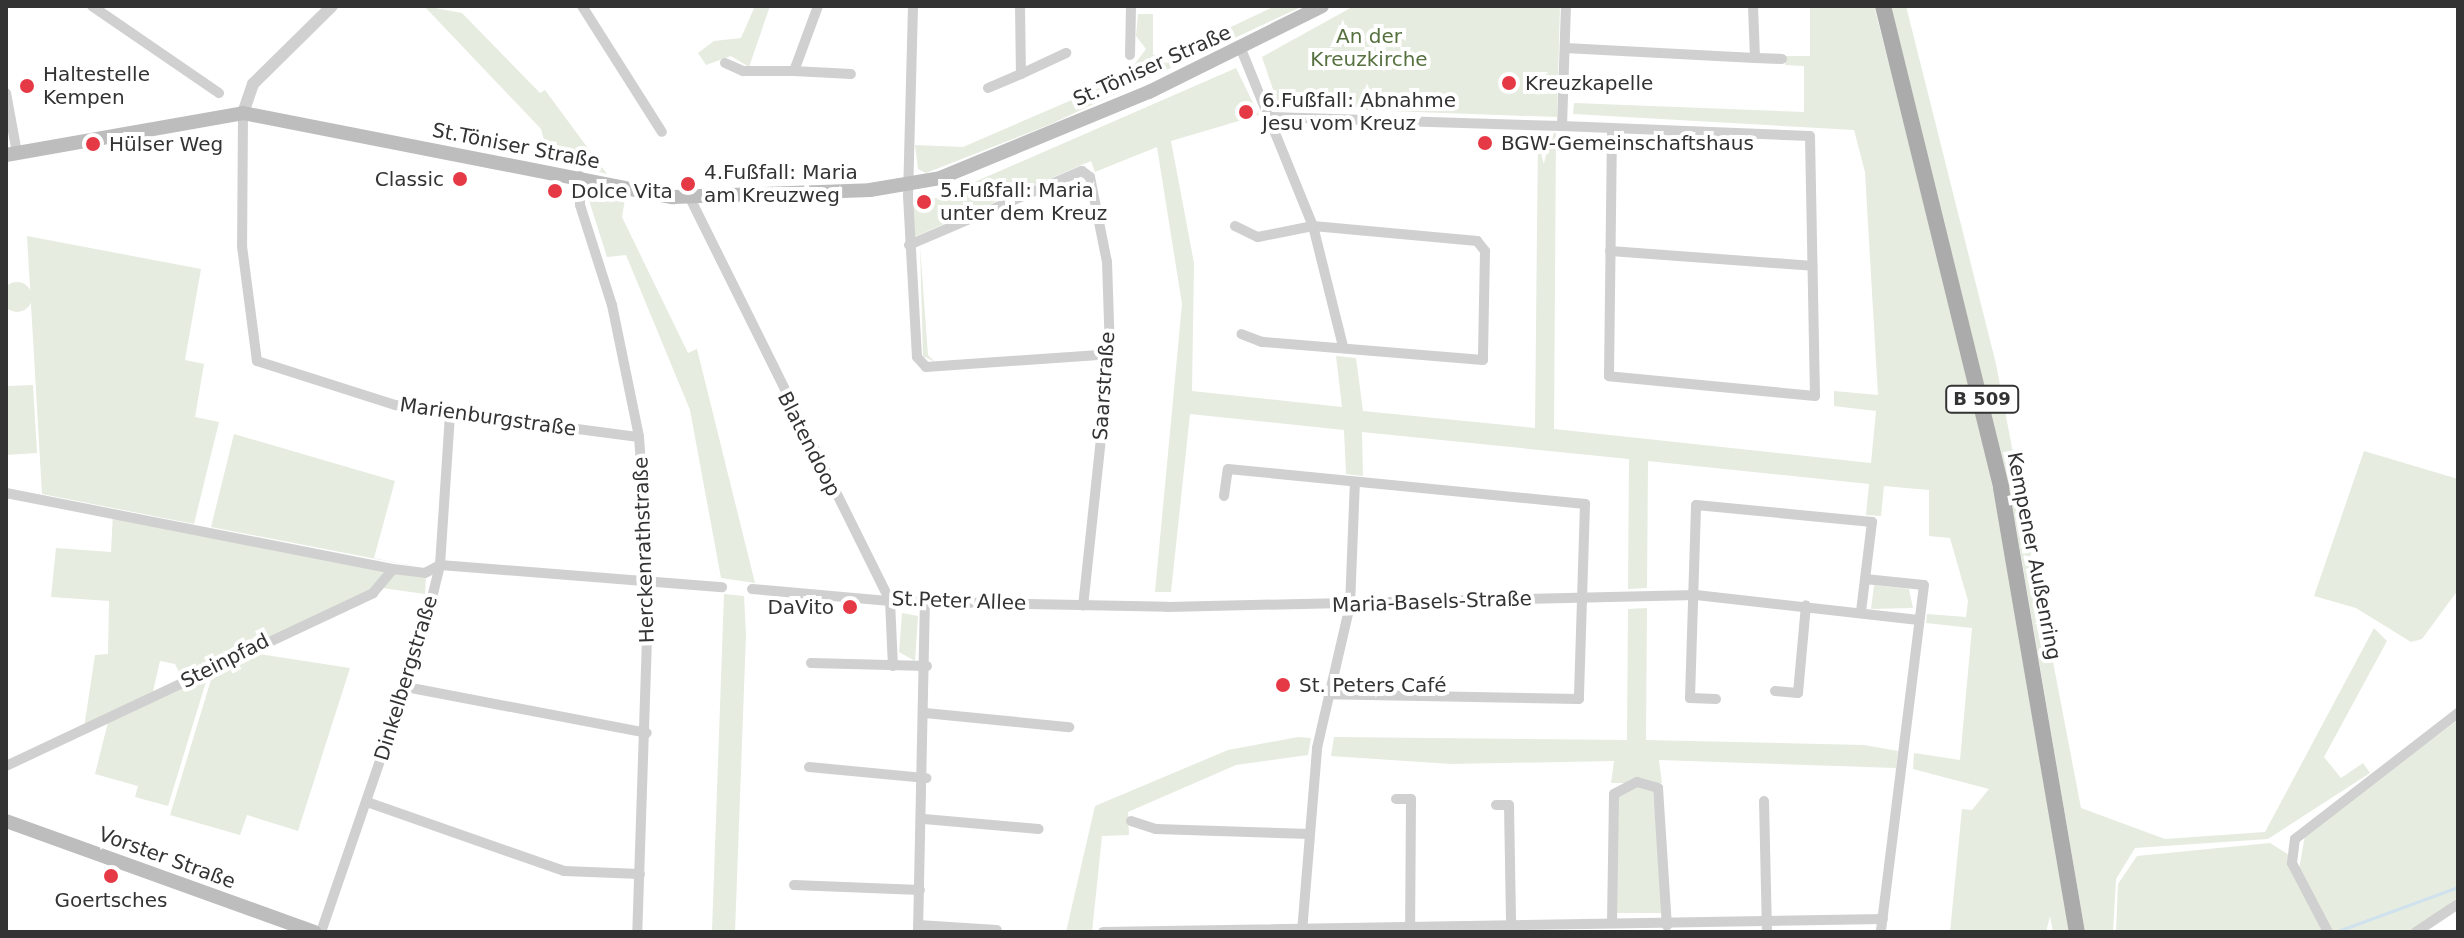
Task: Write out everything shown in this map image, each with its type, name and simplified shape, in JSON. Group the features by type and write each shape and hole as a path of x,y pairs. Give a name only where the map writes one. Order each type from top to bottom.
{"main road":[{"name":"St.Töniser Straße","path":"12,154 243,113 690,198 909,185 1241,49 1322,6"},
{"name":"Kempener Außenring","path":"1883,6 2001,488 2077,932"},
{"name":"Vorster Straße","path":"6,821 318,932"}],"street":[{"path":"92,6 219,93"},
{"path":"243,113 253,84 332,6"},
{"path":"582,6 662,132"},
{"path":"794,71 818,6"},
{"path":"913,6 909,245 917,357 926,367 1110,354"},
{"path":"1020,6 1021,74"},
{"path":"1130,55 1131,6"},
{"path":"1562,126 1566,6"},
{"path":"1753,6 1755,58"},
{"path":"1565,48 1782,59"},
{"path":"1241,49 1272,117 1313,226 1343,346"},
{"path":"988,88 1066,53"},
{"path":"725,63 743,71 851,74"},
{"path":"6,93 12,154"},
{"name":"Marienburgstraße","path":"243,113 242,246 257,361 450,416 639,437"},
{"path":"1272,117 1562,126 1612,128 1810,136 1815,396 1609,376 1612,128"},
{"name":"Saarstraße","path":"909,245 1082,171 1090,177 1107,262 1110,354 1083,606"},
{"name":"Herckenrathstraße","path":"580,176 580,205 612,305 639,437 649,578 647,733 637,932"},
{"name":"Blatendoop","path":"690,198 890,601 893,666"},
{"path":"1235,226 1258,237 1313,226 1477,241 1485,251 1483,360 1343,346 1262,342 1241,334"},
{"path":"1610,251 1812,266"},
{"name":"Dinkelbergstraße","path":"318,932 406,687 440,565 450,416"},
{"path":"1224,496 1228,469 1585,504 1579,699 1328,694"},
{"path":"1302,930 1310,834 1328,694 1350,605 1355,482"},
{"path":"6,493 393,569 425,573 440,565 649,578 722,587"},
{"path":"1716,699 1690,698 1696,595 1696,505 1872,522 1861,612"},
{"name":"Steinpfad","path":"6,766 373,593 393,569"},
{"path":"1865,579 1924,585 1881,932"},
{"name":"St.Peter Allee","path":"752,589 890,601 1167,607"},
{"name":"Maria-Basels-Straße","path":"1167,607 1696,595 1919,620"},
{"path":"925,602 926,778 918,928 997,930"},
{"path":"1775,691 1798,693 1806,605"},
{"path":"811,663 927,666"},
{"path":"406,687 647,733"},
{"path":"925,713 1069,727"},
{"path":"2328,932 2292,863 2295,839 2458,713"},
{"path":"809,767 926,778"},
{"path":"1612,923 1614,794 1637,782 1658,788 1667,926"},
{"path":"1396,799 1411,799 1410,929"},
{"path":"1764,801 1767,926"},
{"path":"367,802 564,871 640,874"},
{"path":"1496,805 1509,805 1511,924"},
{"path":"924,819 1039,829"},
{"path":"1131,821 1156,829 1310,834"},
{"path":"794,885 920,890"},
{"path":"2416,932 2458,904"},
{"path":"1103,932 1505,930 1511,924 1612,923 1767,926 1883,919"}],"green space":[{"path":"424,6 462,13 540,93 545,90 607,174 549,158 541,129"},
{"path":"755,6 770,6 749,67 731,56 706,65 698,53 714,41 741,38"},
{"path":"1275,6 1303,6 1051,124 926,173 918,169 915,145 963,147 1125,77 1146,49 1136,36 1138,14 1153,14 1153,55 1176,53"},
{"name":"An der Kreuzkirche","path":"1354,6 1560,6 1557,117 1279,107 1262,57"},
{"path":"1810,6 1874,6 1976,403 2028,659 2069,932 2053,932 2050,916 2046,932 1950,932 1962,809 1972,810 1989,789 1913,769 1914,753 1960,760 1972,628 1926,623 1927,614 1966,617 1968,601 1950,538 1929,536 1929,490 1884,486 1881,516 1866,515 1869,484 1648,461 1647,588 1628,589 1629,459 1362,432 1363,476 1346,474 1344,430 1190,414 1171,592 1155,592 1182,304 1157,147 1095,172 1091,161 914,237 912,201 938,198 1236,68 1259,115 1171,141 1194,263 1192,391 1342,407 1336,356 1356,358 1363,411 1535,428 1538,133 1556,133 1554,429 1871,463 1876,411 1834,406 1834,391 1878,395 1865,172 1854,130 1573,114 1574,103 1804,112 1804,66 1785,65 1785,56 1810,56"},
{"path":"1890,6 1906,6 1996,364 2081,808 2165,839 2265,832 2374,628 2387,641 2324,757 2341,778 2363,763 2370,773 2268,839 2135,848 2116,879 2113,932 2085,932 2016,526"},
{"path":"586,191 625,199 622,217 688,353 697,349 755,583 721,578 690,410 626,255 607,257"},
{"path":"27,236 201,269 185,360 204,364 195,417 219,422 194,524 42,494"},
{"path":"920,246 928,355 935,362 923,356"},
{"path":"17,282 28,286 32,297 28,308 17,312 6,308 2,297 6,286"},
{"path":"33,385 37,453 6,455 6,386"},
{"path":"234,434 395,481 374,558 428,569 211,527"},
{"path":"2364,451 2458,479 2458,590 2422,639 2411,642 2356,608 2314,596"},
{"path":"113,513 385,571 372,591 183,680 175,664 160,661 152,696 84,728 95,655 108,654 109,601 51,597 56,548 111,552"},
{"path":"392,573 426,577 425,594 382,588"},
{"path":"1874,585 1909,589 1913,608 1871,609"},
{"path":"724,594 744,596 746,634 735,932 712,932"},
{"path":"1647,608 1646,740 1864,745 1898,751 1896,768 1659,760 1662,783 1611,783 1614,761 1451,764 1331,756 1334,737 1627,740 1628,609"},
{"path":"902,613 918,616 915,661 899,652"},
{"path":"246,652 350,668 298,831 247,815 240,835 170,815 213,673"},
{"path":"209,672 168,806 135,797 138,786 95,774 108,722"},
{"path":"2458,720 2458,897 2413,932 2332,932 2299,870 2305,835"},
{"path":"1298,737 1311,738 1308,755 1236,765 1128,812 1129,835 1102,836 1092,932 1066,932 1095,806 1228,750"},
{"path":"1636,786 1653,791 1663,913 1614,913 1618,797"},
{"path":"2270,843 2289,855 2323,932 2116,932 2118,884 2137,856"}],"waterway":[{"path":"2335,932 2458,887"}],"place":[{"name":"Kreuzkapelle","path":"1509,83"},
{"name":"Haltestelle Kempen","path":"27,86"},
{"name":"6.Fußfall: Abnahme Jesu vom Kreuz","path":"1246,112"},
{"name":"BGW-Gemeinschaftshaus","path":"1485,143"},
{"name":"Hülser Weg","path":"93,144"},
{"name":"Classic","path":"460,179"},
{"name":"4.Fußfall: Maria am Kreuzweg","path":"688,184"},
{"name":"Dolce Vita","path":"555,191"},
{"name":"5.Fußfall: Maria unter dem Kreuz","path":"924,202"},
{"name":"DaVito","path":"850,607"},
{"name":"St. Peters Café","path":"1283,685"},
{"name":"Goertsches","path":"111,876"}]}
